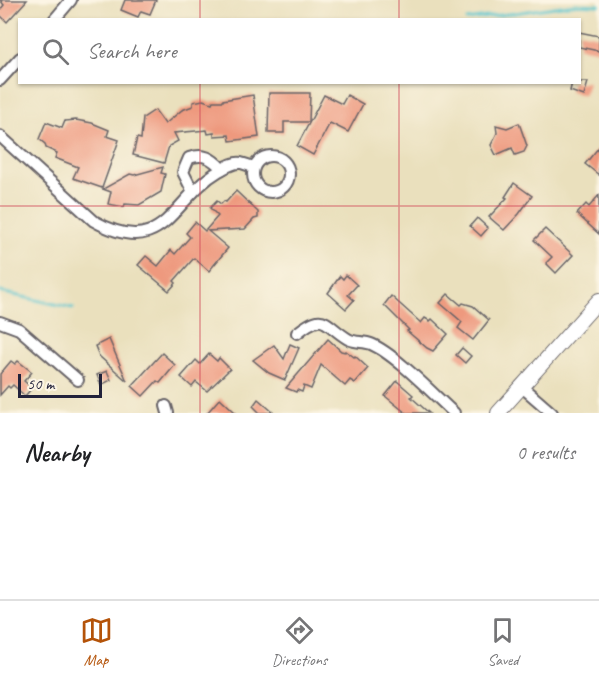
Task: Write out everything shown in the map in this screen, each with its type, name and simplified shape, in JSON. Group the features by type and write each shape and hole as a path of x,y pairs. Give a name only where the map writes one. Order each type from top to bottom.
{"street":[{"path":"56,18 71,0"},
{"path":"0,81 18,60"},
{"path":"0,136 94,220 109,229 132,234 161,226 178,211 193,192 222,169 240,163 254,167"},
{"path":"193,192 183,171 189,158 205,155 222,169"},
{"path":"498,413 599,300"},
{"path":"297,333 311,321 325,321 350,340 370,344 391,357 454,413"},
{"path":"0,322 19,329 78,380"},
{"path":"521,386 552,413"}],"building":[{"path":"0,0 27,0 7,22 0,15 0,10 4,5"},
{"path":"125,0 156,0 150,14 141,11 138,17 121,10"},
{"path":"581,32 599,36 599,51 581,47"},
{"path":"588,82 584,96 570,91 572,84"},
{"path":"269,93 310,93 309,122 284,122 284,133 268,133"},
{"path":"253,95 259,137 230,141 229,135 214,136 214,133 208,134 207,130 174,133 178,141 169,146 164,163 133,155 137,138 141,139 143,118 155,110 165,124 182,110 193,106 193,102 203,100 212,103"},
{"path":"324,95 342,104 347,95 363,104 348,132 330,123 313,155 297,146"},
{"path":"76,120 109,130 107,136 119,140 102,188 73,178 78,167 55,158 57,153 46,148 39,139 46,122 62,128 65,121"},
{"path":"519,123 527,146 524,152 515,155 512,148 496,155 491,145 497,133 496,125 507,128"},
{"path":"599,147 599,175 585,164"},
{"path":"163,167 161,173 165,174 161,192 139,205 125,204 124,207 108,204 111,192 103,189 130,174 134,175"},
{"path":"514,183 532,196 504,230 489,217 507,198 505,197"},
{"path":"236,191 258,212 258,218 254,219 245,229 208,231 228,248 209,271 194,258 174,281 176,283 169,291 138,265 146,256 158,266 171,250 175,254 190,237 186,233 195,222 205,231 218,216 210,208 217,201 221,204 226,202"},
{"path":"599,195 599,234 577,214 586,204 589,207"},
{"path":"477,218 488,228 481,236 470,226"},
{"path":"545,229 573,255 556,273 546,263 552,257 534,240"},
{"path":"346,275 357,285 348,295 354,300 346,309 328,293 340,276 343,279"},
{"path":"448,294 461,305 463,303 473,306 489,320 473,340 458,328 462,322 440,303"},
{"path":"391,296 421,323 425,318 430,321 432,319 448,334 433,351 407,331 409,330 384,305"},
{"path":"109,339 127,381 99,356 95,346"},
{"path":"328,339 341,351 355,356 368,368 355,383 350,380 345,386 321,365 311,389 304,386 302,392 297,390 296,392 286,388"},
{"path":"290,344 299,348 285,380 269,373 253,360 274,345 284,359"},
{"path":"462,348 471,356 465,363 456,355"},
{"path":"162,353 175,365 160,383 157,381 143,396 132,386"},
{"path":"209,354 217,361 219,358 230,369 207,391 196,382 192,387 181,377 196,360 200,364"},
{"path":"11,361 15,364 18,361 32,372 24,381 32,388 25,396 13,385 10,388 8,386 0,395 0,374"},
{"path":"107,371 111,380 101,385 97,375"},
{"path":"397,381 429,413 406,413 385,396"},
{"path":"220,398 236,413 207,413"},
{"path":"258,399 274,413 260,413 253,406"}],"waterway":[{"path":"480,18 575,4 599,5"},
{"path":"0,292 73,308"}]}
